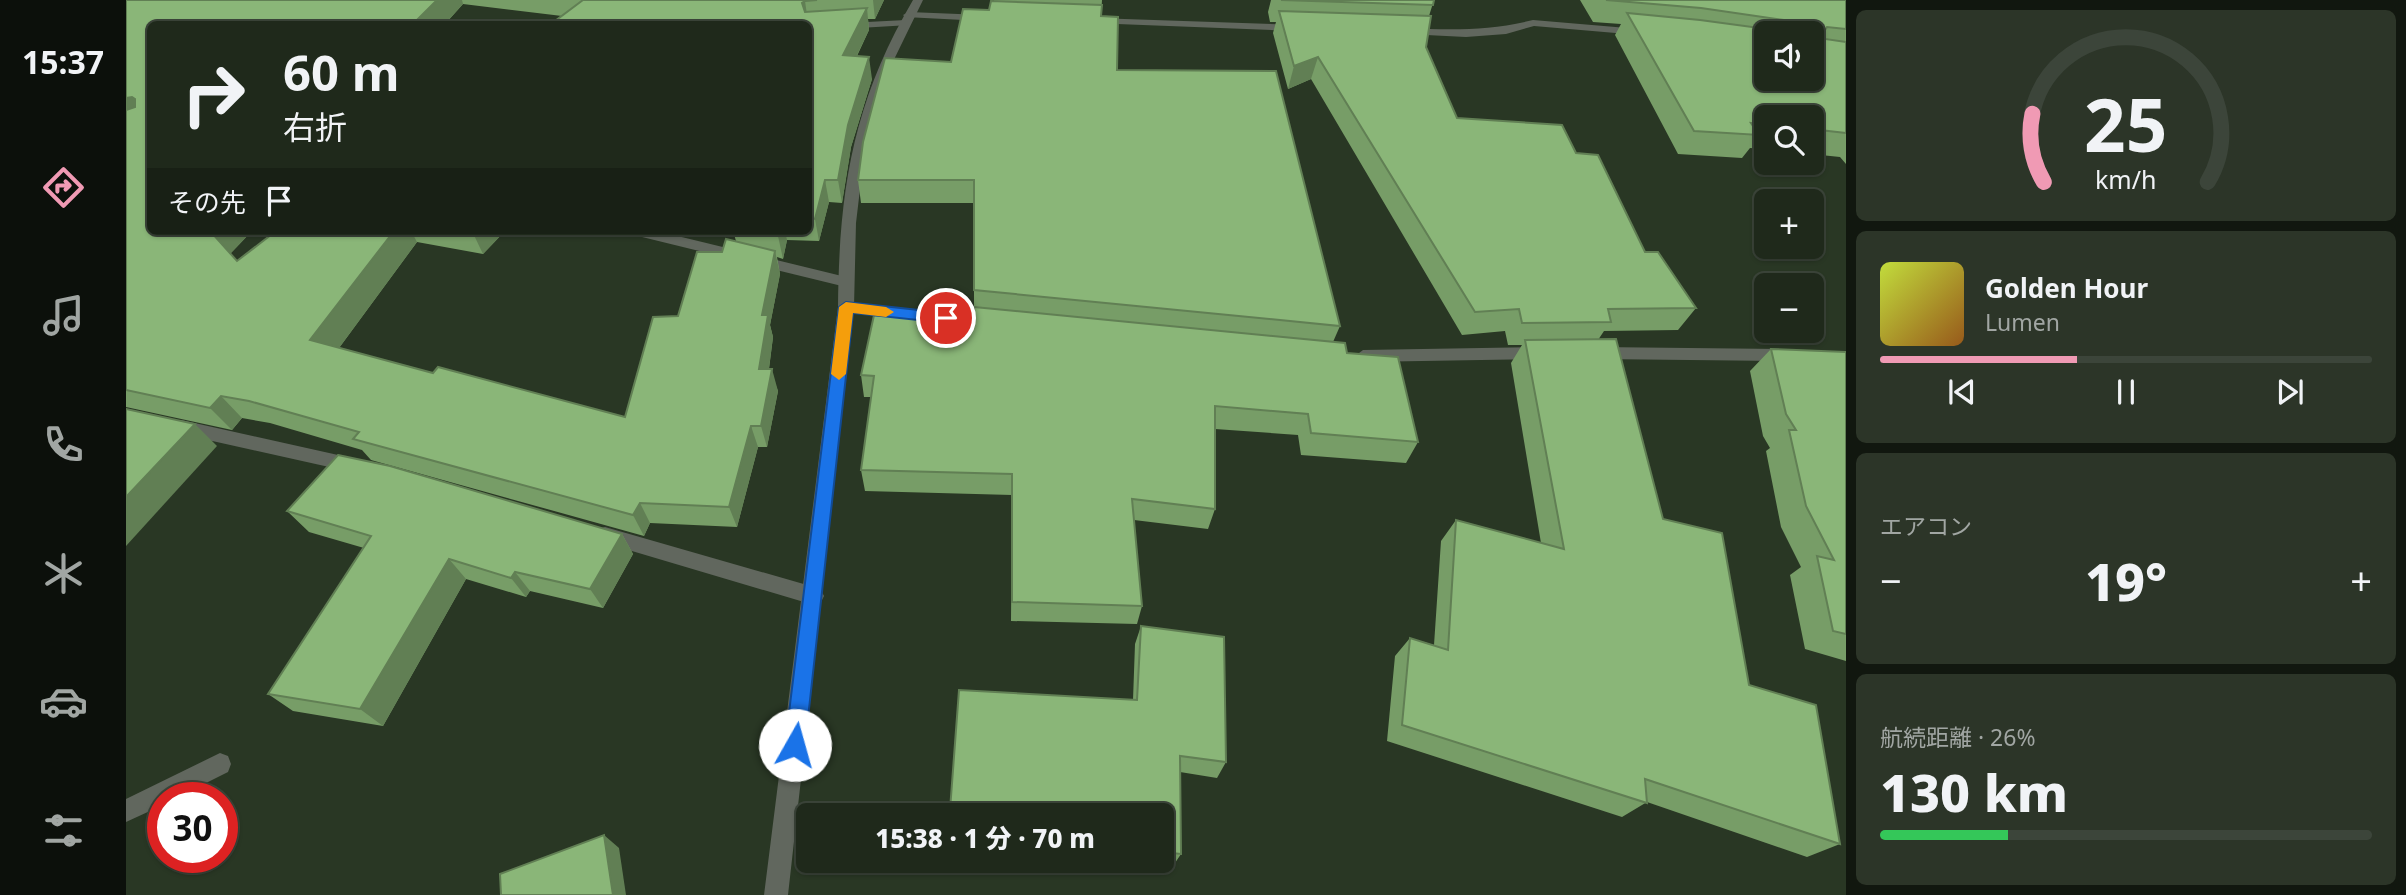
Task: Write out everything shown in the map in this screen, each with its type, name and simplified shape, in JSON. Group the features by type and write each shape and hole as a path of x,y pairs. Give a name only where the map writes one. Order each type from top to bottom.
{"street":[{"path":"776,895 814,596 846,307 857,161 877,82 911,13"},
{"path":"812,27 911,13 991,18"},
{"path":"1087,21 1306,28"},
{"path":"1388,31 1466,34 1506,31 1532,23 1648,33"},
{"path":"654,235 846,282"},
{"path":"846,307 1005,325"},
{"path":"1344,357 1560,353"},
{"path":"1588,353 1812,355"},
{"path":"160,423 369,469"},
{"path":"591,531 814,596"},
{"path":"126,811 220,764"}],"building":[{"path":"126,0 437,0 416,21 147,21 147,235 214,235 237,261 271,235 391,235 310,340 433,373 438,367 625,417 653,317 678,316 697,252 722,252 726,239 775,251 762,315 768,315 759,369 772,369 761,426 751,426 729,507 640,503 633,515 353,439 359,432 249,401 221,396 210,408 126,390 126,110 135,107 135,99 126,98"},
{"path":"583,0 817,0 802,3 805,12 867,8 843,55 869,57 848,125 838,180 825,180 815,219 812,219 812,21 555,21"},
{"path":"1281,0 1434,0 1433,5"},
{"path":"1606,0 1846,0 1846,29 1827,27 1825,39 1846,42 1846,133 1824,130 1824,105 1754,105 1754,123 1751,123 1754,135 1694,131 1627,13 1754,27 1754,91 1824,91 1824,21 1783,20 1701,8"},
{"path":"991,1 1102,5 1101,16 1118,17 1117,70 1276,71 1340,326 974,290 974,180 858,180 863,142 885,58 951,62 963,9 989,10"},
{"path":"1279,11 1431,16 1426,47 1457,118 1562,125 1576,153 1598,155 1645,252 1658,252 1696,308 1608,309 1611,322 1522,323 1519,309 1475,312 1318,57 1294,66"},
{"path":"974,307 1345,343 1347,353 1398,357 1418,442 1311,433 1308,414 1215,406 1215,509 1132,499 1142,606 1012,602 1012,474 861,470 874,376 861,375 874,315 974,321"},
{"path":"1616,339 1663,519 1722,533 1749,685 1816,705 1840,844 1645,779 1647,803 1402,725 1410,638 1448,650 1456,520 1564,549 1525,340"},
{"path":"1771,349 1846,352 1846,634 1833,631 1817,556 1834,560 1806,506 1789,430 1796,430 1786,414"},
{"path":"126,409 195,424 126,497"},
{"path":"338,455 390,466 622,534 590,589 515,572 511,578 449,559 360,709 268,694 371,536 287,511"},
{"path":"1141,626 1224,637 1226,762 1180,756 1181,854 1174,853 1174,803 951,803 959,690 1137,700"},
{"path":"604,835 613,895 501,895 500,874"}],"slow traffic":[{"path":"839,374 846,307 886,312"}],"route":[{"path":"795,745 846,307 946,318"}]}
